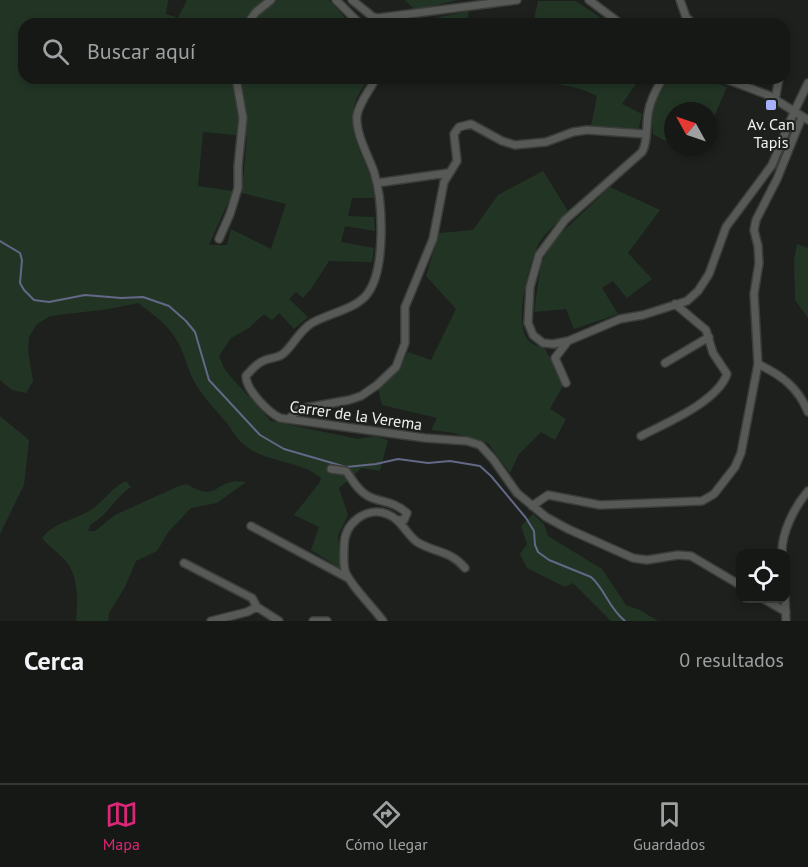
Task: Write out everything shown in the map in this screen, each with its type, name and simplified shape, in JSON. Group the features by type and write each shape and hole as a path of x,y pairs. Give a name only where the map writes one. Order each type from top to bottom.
{"street":[{"path":"252,18 270,0"},
{"path":"336,0 354,18"},
{"path":"352,0 372,18 517,0"},
{"path":"589,0 613,18"},
{"path":"680,0 681,7 689,18"},
{"path":"659,84 652,96 645,135 646,146 642,152 565,220 539,255 530,287 529,328 535,337 546,344 568,341 620,319 643,315 687,301 698,291 709,274 726,227 759,185 775,158 808,83"},
{"path":"219,239 238,188 238,166 244,123 237,84"},
{"name":"Carrer de la Verema","path":"372,84 357,115 358,126 377,183 381,232 373,284 367,295 356,304 309,325 283,355 254,366 246,376 246,382 267,409 280,418 425,438 467,441 480,445 517,493 546,517 568,529 633,558 647,560 691,555 736,582"},
{"path":"532,506 548,495 600,505 702,501 714,494 735,467 741,453 758,364 754,294 759,263 754,230 756,220 805,119 768,95 739,84"},
{"path":"775,100 778,84"},
{"path":"289,419 299,409 361,396 396,367 405,343 405,307 433,239 442,187 457,161 454,132 457,128 465,124 478,127 497,139 515,145 546,142 573,132 587,130 645,135"},
{"path":"775,158 784,162"},
{"path":"377,183 448,173"},
{"path":"641,436 705,400 727,374 713,352 706,330 675,304"},
{"path":"665,363 709,337"},
{"path":"566,383 555,358 568,341"},
{"path":"758,364 778,374 793,386 808,412"},
{"path":"331,468 345,471 368,496 398,505 407,513 404,520 397,520"},
{"path":"783,549 787,529 802,498 808,491"},
{"path":"383,621 345,571 344,540 349,527 366,514 386,513 397,520 419,543 449,554 458,559 465,568"},
{"path":"251,526 350,579"},
{"path":"184,563 252,598 257,607 279,621"},
{"path":"771,603 786,612"},
{"path":"785,603 786,621"},
{"path":"211,621 247,612 257,607"},
{"path":"313,621 327,621"}],"green space":[{"path":"0,0 168,0 166,14 178,18 18,18 18,84 365,84 355,103 352,117 355,140 369,173 374,198 352,198 348,216 374,217 375,231 345,226 341,242 374,248 372,262 329,261 303,298 296,292 289,299 308,317 294,329 279,313 272,320 264,314 249,328 231,338 219,356 230,376 271,421 358,439 375,436 388,440 380,471 362,468 339,488 348,515 338,535 340,568 311,550 319,527 294,515 321,478 301,467 259,454 240,441 198,388 172,333 138,303 50,316 37,324 29,337 28,351 33,381 26,393 12,390 0,380","holes":["203,132 247,136 242,193 286,204 271,249 231,229 227,245 209,245 233,191 198,186"]},
{"path":"187,0 329,0 346,18 178,18"},
{"path":"405,0 458,0 415,10"},
{"path":"538,1 576,1 601,18 534,18"},
{"path":"469,11 467,18 435,18"},
{"path":"551,84 636,84 622,104 642,114 638,132 591,126 597,96 575,88"},
{"path":"666,84 718,84 727,87 718,108 718,102 664,102 664,140 653,134 651,107"},
{"path":"543,171 568,211 542,239 535,252 524,292 522,320 528,340 545,349 564,384 550,409 566,419 555,440 541,432 519,454 510,473 488,443 454,433 431,430 437,418 382,405 378,389 400,368 408,352 431,360 456,309 426,276 439,233 473,230 498,195"},
{"path":"610,187 660,210 628,253 652,279 627,298 613,281 602,288 618,314 574,329 566,309 534,312 541,263 555,239"},
{"path":"797,244 808,248 808,318 795,300 794,260"},
{"path":"0,416 29,440 24,485 0,534"},
{"path":"126,481 131,487 97,521 91,524 88,531 95,531 115,515 179,486 187,484 205,492 236,481 246,482 217,503 191,508 169,531 157,551 136,561 125,587 109,613 108,621 76,621 75,579 68,564 42,538 53,528 92,509"},
{"path":"533,514 544,524 548,536 602,569 626,605 658,621 611,621 573,583 565,587 527,568 520,554 527,544 521,526"}],"waterway":[{"path":"0,241 20,253 22,260 20,283 34,300 49,302 85,295 143,297 169,306 195,332 209,380 260,435 284,449 346,467 398,459 428,463 450,461 480,466 526,518 534,531 538,552 549,560 591,577 614,610 625,621"}],"place":[{"name":"Av. Can Tapis","path":"771,105"}]}
